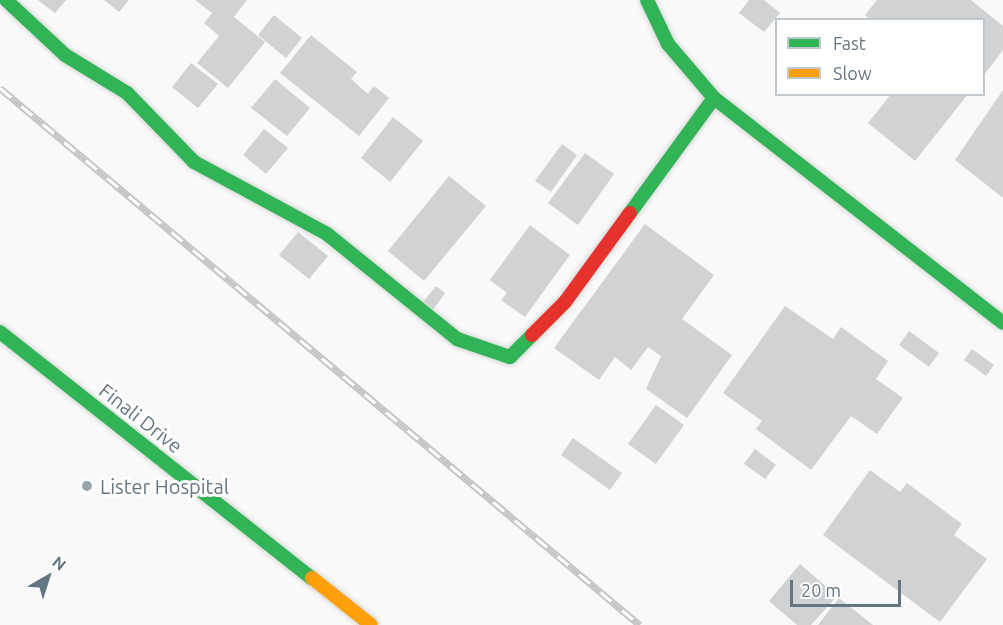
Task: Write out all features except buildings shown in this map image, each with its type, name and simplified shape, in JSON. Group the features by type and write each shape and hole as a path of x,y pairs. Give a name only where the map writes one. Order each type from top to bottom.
{"street":[{"path":"6,0 65,54 127,93 194,162 327,234 457,339 510,357 565,302 714,99"},
{"path":"647,0 668,44 714,99 1003,323"},
{"name":"Finali Drive","path":"0,332 372,625"}],"railway":[{"path":"0,88 640,625"}],"traffic: fast":[{"path":"6,0 65,55 127,93 194,162 327,234 457,339 510,357 532,335"},
{"path":"647,0 668,44 714,98 1003,323"},
{"path":"630,213 714,98"},
{"path":"0,332 312,578"}],"traffic: slow":[{"path":"312,578 371,625"}],"traffic: jam":[{"path":"532,335 565,302 630,213"}],"place":[{"name":"Lister Hospital","path":"87,486"}]}
